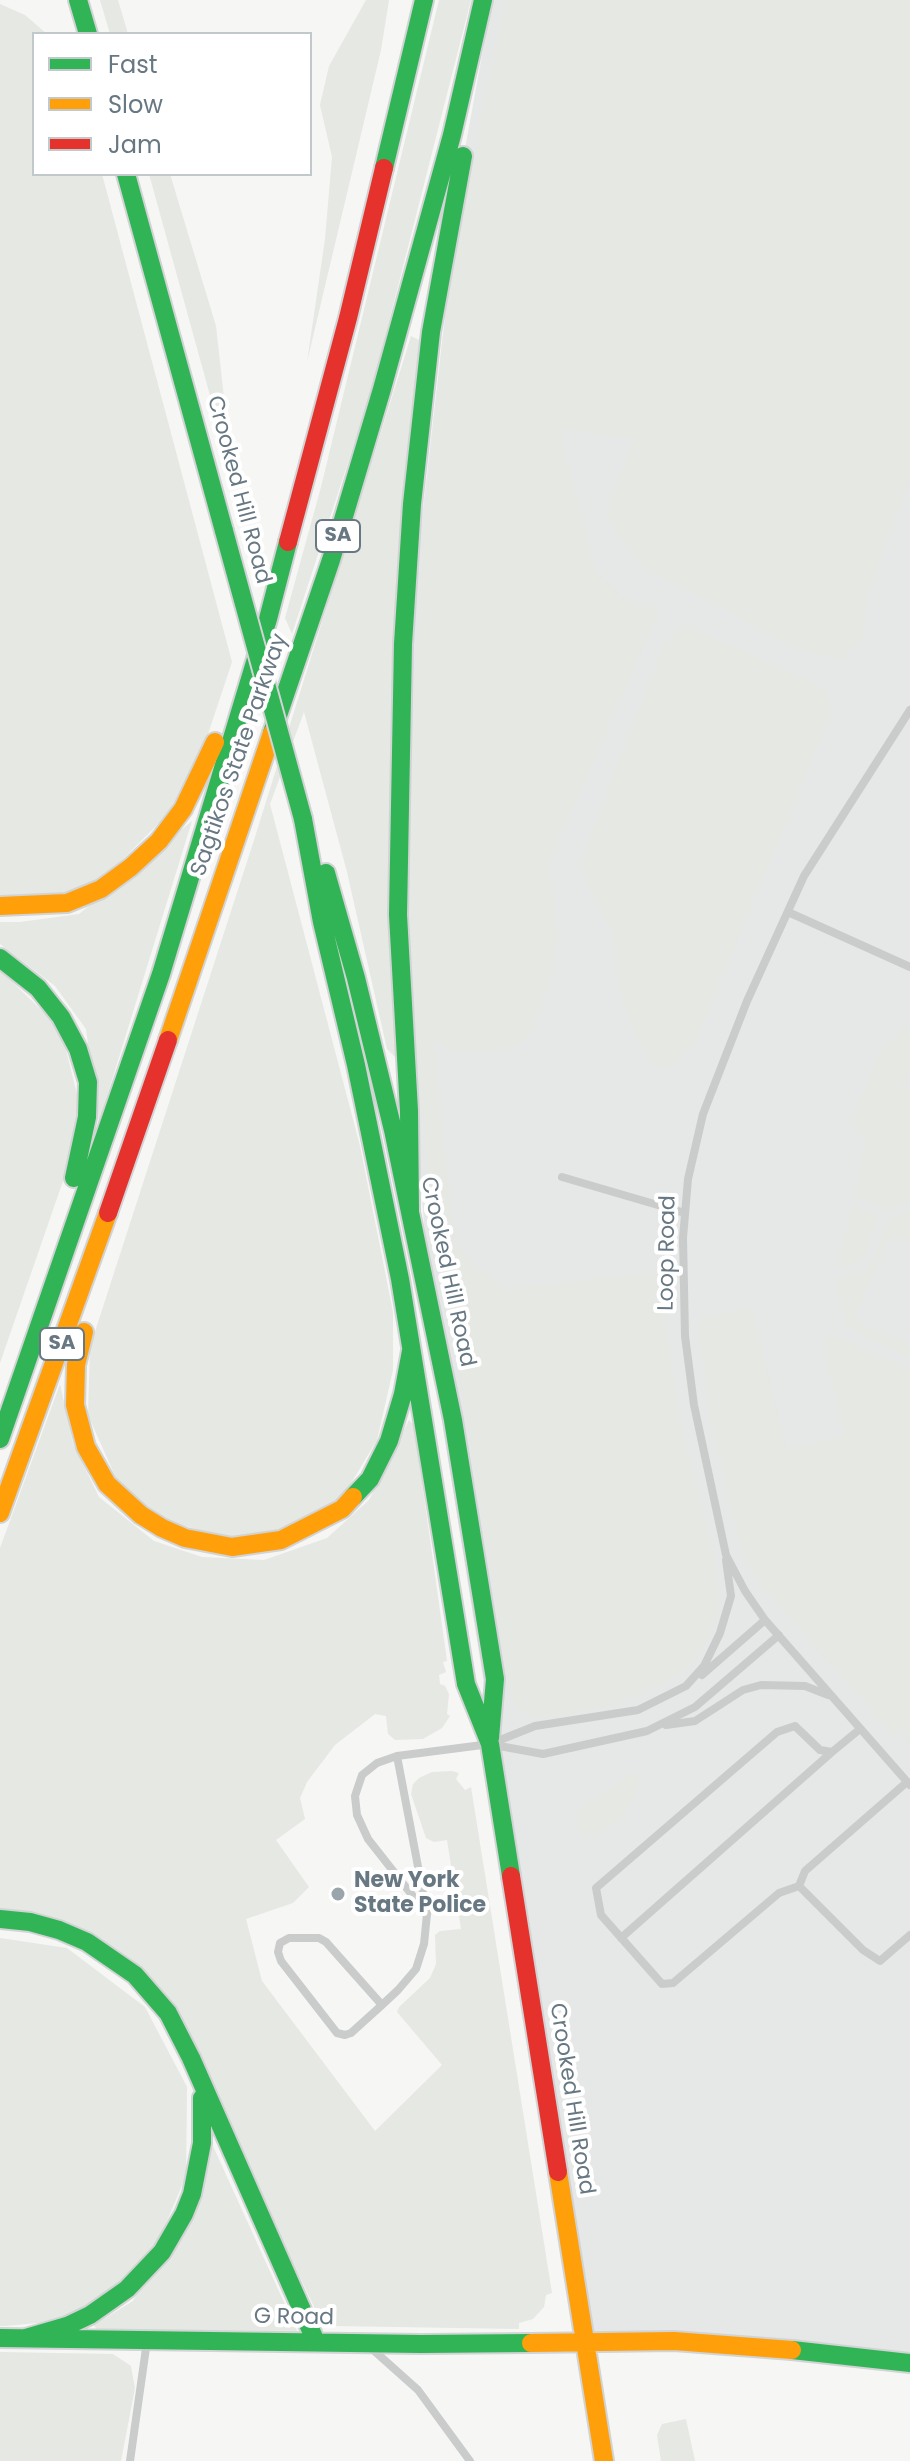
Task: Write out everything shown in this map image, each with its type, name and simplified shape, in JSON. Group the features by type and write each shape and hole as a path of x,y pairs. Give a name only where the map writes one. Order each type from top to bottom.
{"main road":[{"path":"78,0 87,32"},
{"name":"Sagtikos State Parkway","path":"0,1439 161,974 268,619 348,318 424,0"},
{"path":"410,1210 408,1096 398,915 400,727 407,570 431,332 473,109 484,0"},
{"name":"Sagtikos State Parkway","path":"0,1513 122,1175 331,560 452,135 484,0"},
{"name":"Crooked Hill Road","path":"127,176 303,819 322,922 340,993 397,1265 466,1684 490,1744 604,2461"},
{"path":"0,906 67,903 101,889 159,841 183,809 203,770 268,619"},
{"name":"Crooked Hill Road","path":"303,819 329,881 376,1057 453,1420 495,1679 490,1744"},
{"path":"0,958 38,988 61,1017 78,1049 88,1082 81,1154 8,1419"},
{"path":"122,1175 96,1297 76,1365 75,1405 79,1427 95,1465 107,1484 141,1515 185,1538 232,1547 281,1540 323,1521 342,1509 370,1479 381,1460 395,1421 411,1351"},
{"path":"0,1919 30,1922 73,1936 112,1957 135,1975 168,2013 316,2342"},
{"path":"26,2338 67,2326 90,2315 127,2289 162,2252 184,2214 198,2170 202,2143 202,2084"},
{"name":"G Road","path":"0,2338 364,2343 710,2342 910,2363"}],"lane":[{"name":"Loop Road","path":"799,1886 805,1871 909,1783 765,1620 726,1555 694,1405 685,1336 683,1238 688,1179 703,1114 747,1001 804,876 910,710"},
{"path":"788,912 910,967"},
{"path":"562,1177 685,1213"},
{"path":"686,1686 704,1666 720,1633 731,1596 726,1555"},
{"path":"427,1914 368,1839 357,1815 355,1796 362,1775 377,1763 397,1756 490,1744 535,1726 638,1710 686,1686 765,1620"},
{"path":"661,1726 709,1697 779,1635"},
{"path":"490,1744 543,1754 617,1739 661,1726 695,1721 743,1690 761,1685 805,1686 831,1697"},
{"path":"832,1752 820,1750 795,1726 777,1732 596,1888 601,1915 662,1984 673,1983 779,1893 799,1886 863,1950 880,1961 910,1935"},
{"path":"621,1938 860,1729"},
{"path":"382,2005 326,1942 311,1937 289,1938 280,1943 278,1952 281,1961 337,2033 345,2035 382,2005 416,1969 424,1944 427,1914 397,1756"},
{"path":"130,2461 147,2341"},
{"path":"364,2343 418,2390 470,2461"}],"shaded area":[{"path":"100,0 118,0 127,32 109,32"},
{"path":"366,0 389,0 381,50 307,362 325,239 332,157 320,105 329,66"},
{"path":"439,0 471,0 371,392 292,634 285,618 321,487"},
{"path":"492,0 910,0 910,2358 589,2341 436,1384 410,1038 407,648 463,160"},
{"path":"507,0 910,0 910,478 867,598 863,639 838,660 790,646 640,567 605,515 634,438 559,429 596,572 624,599 660,610 549,863 558,942 548,988 526,1041 504,1050 456,1052 434,1041 453,1229 467,1260 506,1289 659,1272 678,1414 715,1562 720,1602 709,1637 693,1663 672,1679 619,1702 559,1717 533,1719 519,1711 510,1693 428,1171 415,1029 408,816 421,570 442,342 484,99"},
{"path":"0,4 25,15 45,32 32,32 32,176 103,176 232,662 208,734 168,814 108,874 76,893 0,899"},
{"path":"150,176 171,176 216,326 233,479"},
{"path":"411,336 421,341 395,1057 387,1049 347,872 304,712 270,804 360,1146 393,1312 393,1370 377,1440 344,1495 289,1528 228,1538 163,1520 116,1478 88,1415 90,1347 255,837"},
{"path":"686,625 824,688 832,712 694,1045 661,1071 637,1039 621,995 613,936 579,865 665,640"},
{"path":"192,821 99,1122 86,1029 55,986 0,944 0,922 79,914"},
{"path":"0,970 61,1029 81,1111 63,1181 0,1363"},
{"path":"910,1025 910,1072 903,1086 910,1089 910,1201 886,1209 854,1197 866,1136 855,1131 853,1118 880,1052"},
{"path":"852,1206 880,1215 862,1261 836,1268"},
{"path":"910,1211 910,1242 890,1235 854,1320 910,1344 910,1359 848,1328 835,1281 869,1269 891,1217"},
{"path":"752,1309 786,1450 844,1435 822,1340 837,1337 910,1370 910,1741 899,1729 893,1735 749,1569 739,1541 707,1404 699,1317"},
{"path":"60,1384 73,1443 99,1497 154,1541 202,1557 264,1560 327,1538 369,1500 409,1420 414,1425 447,1661 443,1662 446,1672 439,1675 440,1684 449,1694 447,1714 450,1716 442,1728 423,1739 395,1740 388,1734 386,1716 375,1714 335,1745 307,1782 300,1798 305,1819 276,1840 309,1887 293,1903 246,1919 262,1981 375,2131 442,2065 397,2012 430,1978 436,1964 435,1935 440,1931 461,1929 447,1840 434,1842 426,1838 411,1794 413,1784 432,1772 452,1771 459,1773 456,1779 465,1790 471,1787 552,2293 546,2295 544,2307 533,2319 519,2323 519,2329 335,2326 320,2319 160,1988 0,1913 0,1548"},
{"path":"637,1773 640,1781 624,1817 599,1834 582,1836 576,1824 578,1810 625,1776"},
{"path":"0,1938 67,1948 145,2007 187,2087 186,2176 159,2240 114,2290 58,2321 6,2326 0,2326"},
{"path":"213,2146 297,2331 97,2330 94,2325 133,2301"},
{"path":"0,2352 113,2354 131,2366 135,2388 121,2461 0,2461"},
{"path":"686,2419 695,2461 661,2461 657,2435 662,2424"}],"traffic: fast":[{"path":"78,0 87,32"},
{"path":"384,168 424,0"},
{"path":"272,733 331,560 382,389 452,135 483,0"},
{"path":"410,1210 409,1111 398,915 403,644 412,504 431,332 463,156"},
{"path":"127,176 224,531"},
{"path":"224,531 303,819"},
{"path":"0,1439 161,974 268,619 288,542"},
{"path":"303,819 322,922 356,1065 400,1279 466,1684 490,1744 511,1876"},
{"path":"326,873 356,978 393,1130 453,1420 495,1679 490,1738"},
{"path":"0,958 38,988 61,1017 78,1049 88,1082 87,1117 74,1178"},
{"path":"353,1497 370,1479 389,1441 403,1394 411,1351"},
{"path":"0,1919 30,1922 87,1942 135,1975 168,2013 191,2058 316,2342"},
{"path":"26,2338 67,2326 90,2315 127,2289 162,2252 192,2194 202,2143 202,2098"},
{"path":"0,2338 531,2343"},
{"path":"792,2350 910,2363"}],"traffic: slow":[{"path":"168,1040 272,733"},
{"path":"0,906 67,903 101,889 131,867 159,841 183,809 215,742"},
{"path":"0,1513 108,1213"},
{"path":"84,1332 76,1365 75,1405 86,1447 107,1484 141,1515 162,1528 185,1538 232,1547 281,1540 342,1509 353,1497"},
{"path":"558,2172 604,2461"},
{"path":"531,2343 674,2341 792,2350"}],"traffic: jam":[{"path":"288,542 348,318 384,168"},
{"path":"108,1213 168,1040"},
{"path":"511,1876 558,2172"}],"place":[{"name":"New York State Police","path":"338,1894"}]}
